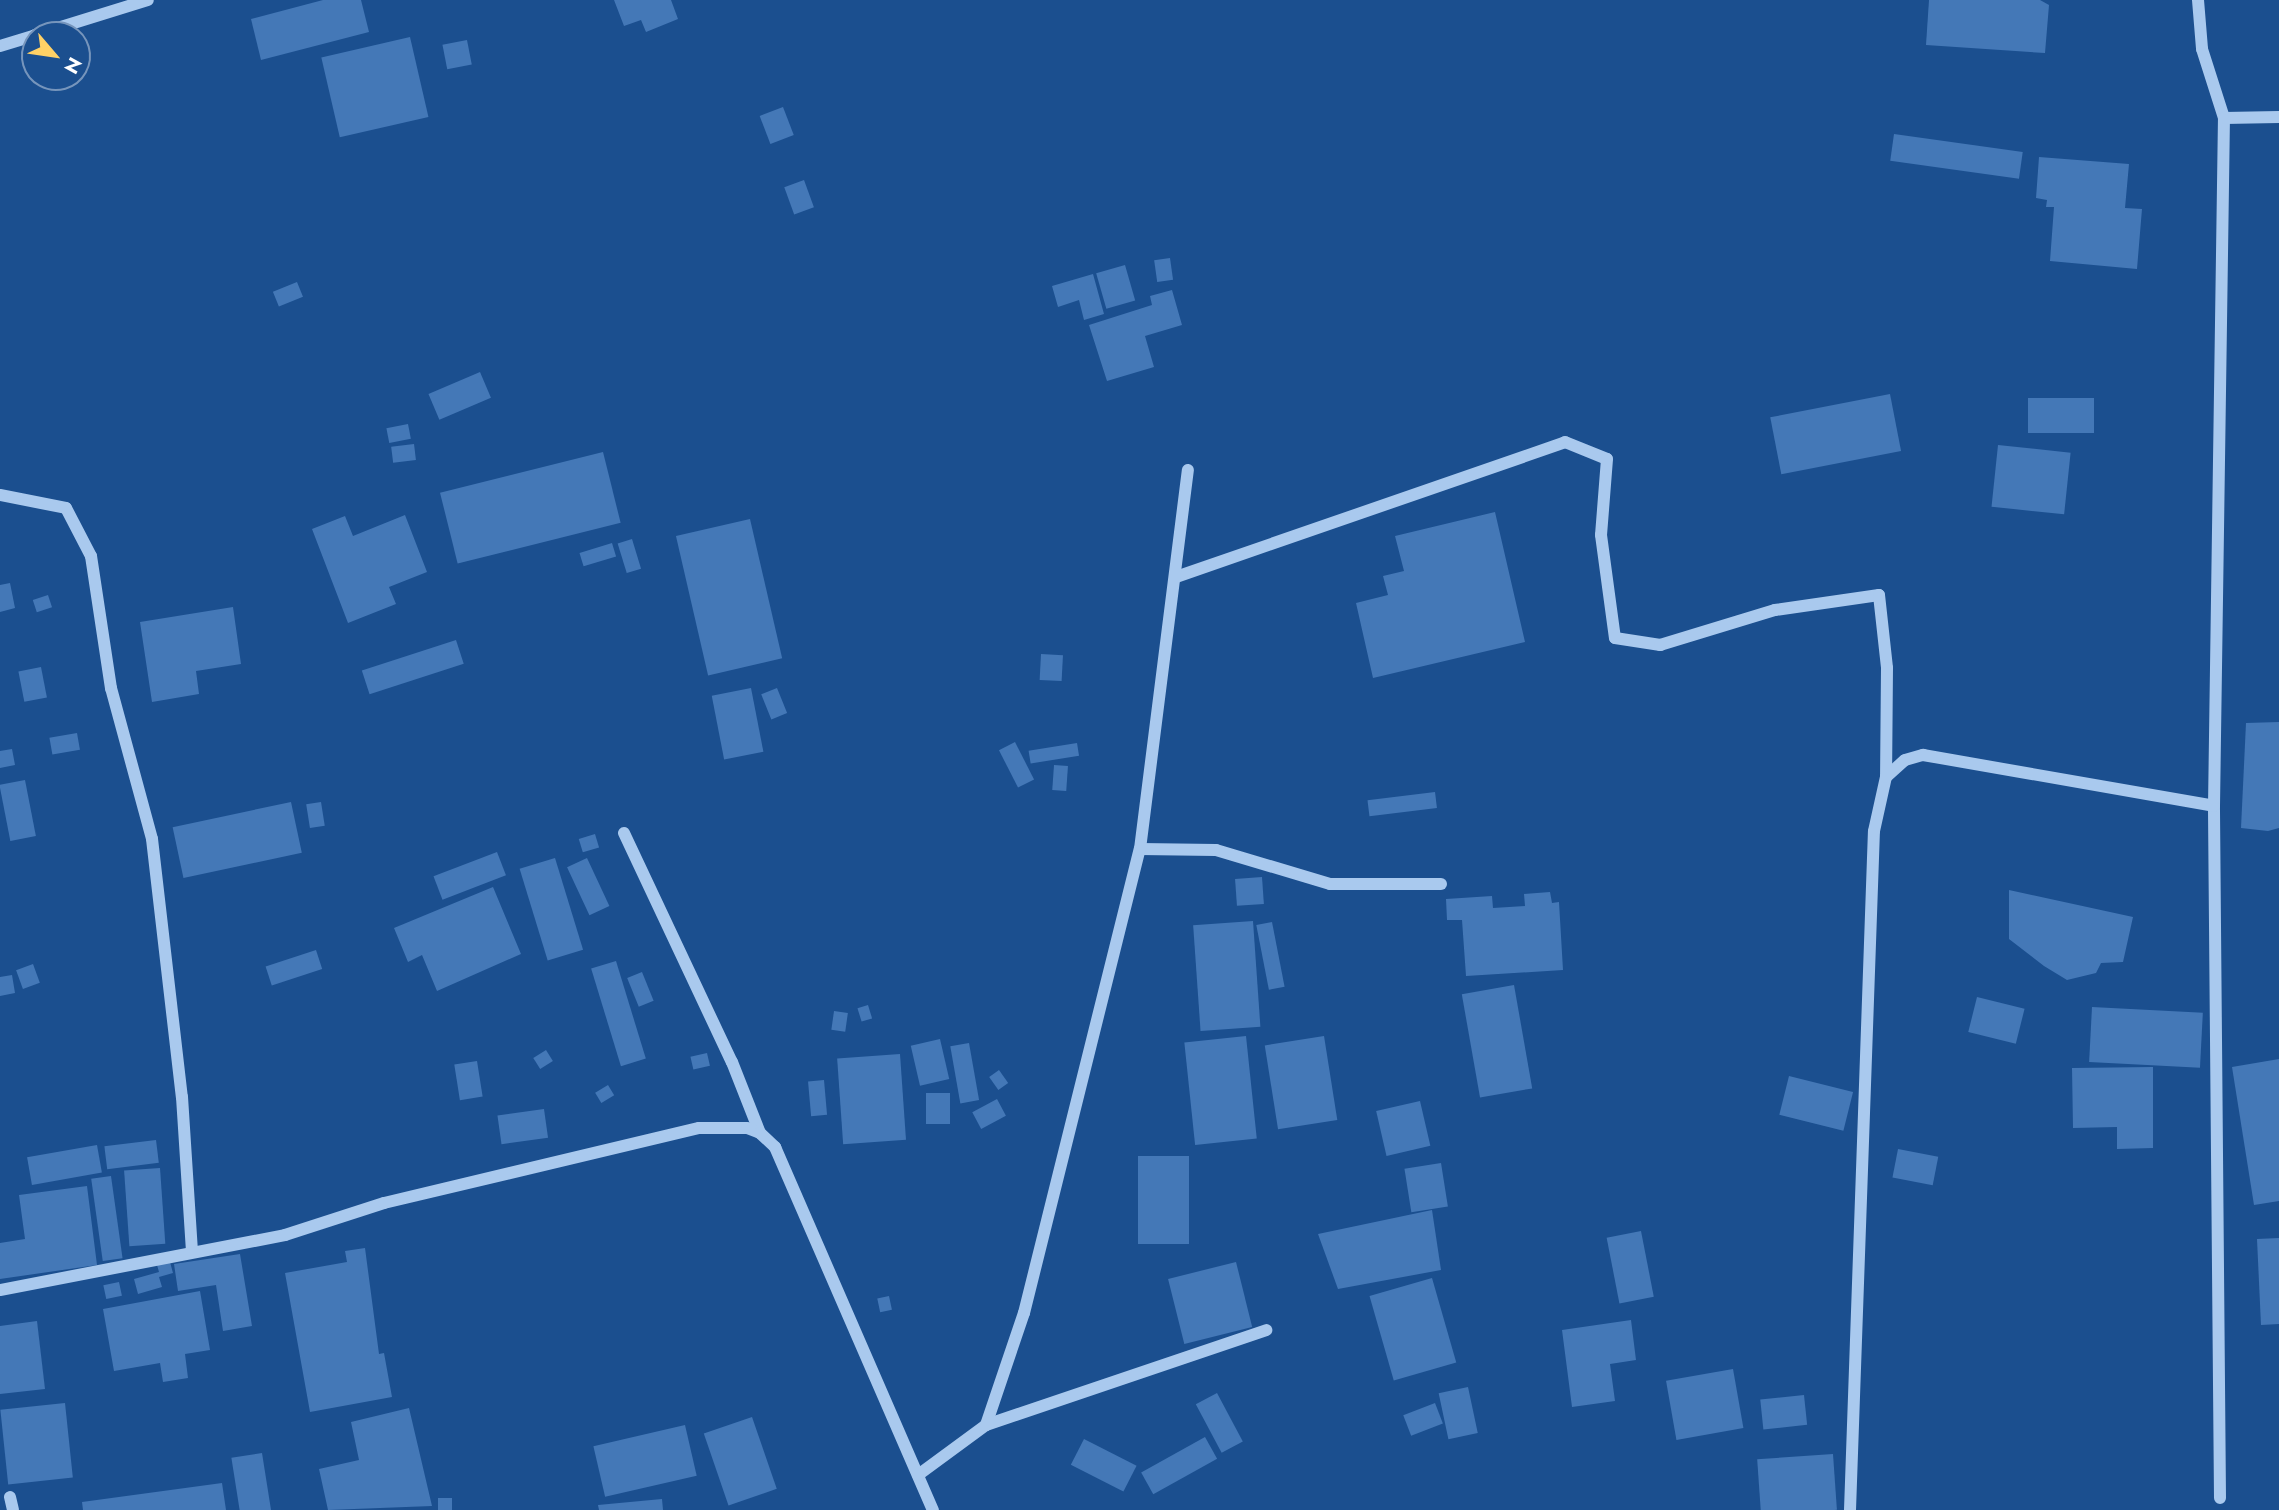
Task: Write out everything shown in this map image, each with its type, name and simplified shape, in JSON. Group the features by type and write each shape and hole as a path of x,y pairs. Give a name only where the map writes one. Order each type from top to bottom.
{"street":[{"path":"80,21 148,0"},
{"path":"2198,0 2202,49 2224,118 2214,806 2220,1498"},
{"path":"0,46 21,39"},
{"path":"2224,118 2279,117"},
{"path":"1176,577 1565,442 1607,459 1601,535 1615,638 1660,645 1775,610 1879,595 1888,668 1886,776 1874,831 1850,1510"},
{"path":"986,1425 1024,1313 1140,849 1188,470"},
{"path":"0,495 66,508 90,556 111,688 152,839 182,1097 192,1251"},
{"path":"1886,776 1905,760 1923,755 2214,806"},
{"path":"624,833 761,1133 780,1158 933,1510"},
{"path":"1140,849 1216,850 1331,884 1441,884"},
{"path":"0,1290 285,1235 384,1203 699,1128 761,1133"},
{"path":"918,1475 986,1425 1266,1330"}],"building":[{"path":"323,0 361,0 369,32 261,60 251,19"},
{"path":"614,0 671,0 678,19 646,32 641,20 624,26"},
{"path":"1929,0 2040,0 2049,5 2045,53 1926,45"},
{"path":"410,37 428,117 340,137 321,57"},
{"path":"467,40 472,65 447,69 442,45"},
{"path":"783,107 794,135 770,144 760,116"},
{"path":"1894,134 2023,152 2019,179 1890,161"},
{"path":"2039,157 2129,164 2125,208 2142,209 2137,269 2050,261 2054,207 2046,207 2047,200 2036,198"},
{"path":"804,180 814,207 794,214 784,187"},
{"path":"1170,258 1173,280 1157,282 1154,260"},
{"path":"1125,265 1135,301 1106,309 1096,273"},
{"path":"1093,274 1104,314 1084,320 1079,300 1058,307 1052,286"},
{"path":"297,282 303,297 279,307 273,292"},
{"path":"1172,290 1182,325 1145,336 1154,367 1107,381 1089,325 1152,305 1150,296"},
{"path":"480,372 491,398 439,420 428,394"},
{"path":"1890,394 1901,451 1781,474 1770,417"},
{"path":"2028,398 2094,398 2094,433 2028,433"},
{"path":"408,424 411,439 389,443 386,428"},
{"path":"414,444 416,460 393,463 391,447"},
{"path":"1998,445 2071,453 2064,514 1992,507"},
{"path":"603,452 621,523 458,563 440,493"},
{"path":"1495,512 1525,642 1373,678 1356,603 1388,595 1383,576 1404,571 1395,536"},
{"path":"405,515 427,572 389,587 396,604 348,623 312,529 345,516 353,536"},
{"path":"750,519 782,658 708,675 676,536"},
{"path":"632,539 641,569 627,573 618,543"},
{"path":"612,543 616,556 584,566 579,553"},
{"path":"10,583 15,608 0,612 0,585"},
{"path":"48,595 52,607 37,612 33,600"},
{"path":"233,607 241,664 196,671 199,694 152,702 140,622"},
{"path":"456,640 464,664 370,694 362,671"},
{"path":"1041,654 1063,655 1062,681 1040,680"},
{"path":"41,667 47,697 24,702 18,671"},
{"path":"751,688 763,752 724,759 712,696"},
{"path":"777,688 787,713 771,719 761,694"},
{"path":"2279,722 2279,828 2268,831 2241,828 2246,723"},
{"path":"77,733 80,750 52,755 49,738"},
{"path":"1015,742 1034,779 1018,788 999,750"},
{"path":"1077,743 1079,756 1031,764 1029,751"},
{"path":"12,749 15,765 0,768 0,751"},
{"path":"1054,765 1068,766 1066,791 1052,790"},
{"path":"25,780 36,836 10,841 0,785"},
{"path":"1435,792 1437,808 1369,816 1368,800"},
{"path":"291,802 302,853 183,878 173,827"},
{"path":"321,802 325,826 310,828 306,804"},
{"path":"595,834 599,847 583,852 579,839"},
{"path":"497,852 506,875 442,900 434,876"},
{"path":"555,858 583,950 548,961 520,869"},
{"path":"587,858 609,906 589,915 567,867"},
{"path":"1262,877 1264,904 1237,906 1235,879"},
{"path":"493,887 521,954 437,991 422,955 408,962 394,928"},
{"path":"2009,890 2133,917 2123,962 2101,963 2096,973 2067,980 2044,966 2009,939"},
{"path":"1550,892 1552,903 1559,902 1563,970 1466,976 1462,920 1447,920 1446,899 1492,896 1493,908 1525,906 1524,894"},
{"path":"1253,921 1260,1027 1201,1031 1193,925"},
{"path":"1272,922 1285,987 1269,990 1256,925"},
{"path":"316,950 322,969 272,985 266,966"},
{"path":"616,961 646,1059 621,1066 591,969"},
{"path":"33,964 40,983 23,989 16,970"},
{"path":"642,972 654,1001 639,1007 627,978"},
{"path":"12,975 15,993 0,996 0,977"},
{"path":"1514,985 1532,1088 1480,1098 1462,994"},
{"path":"1977,997 2025,1009 2016,1044 1968,1032"},
{"path":"868,1005 872,1018 862,1022 857,1008"},
{"path":"2092,1007 2203,1013 2200,1068 2089,1062"},
{"path":"834,1011 848,1013 845,1032 831,1030"},
{"path":"1246,1036 1257,1138 1195,1145 1184,1042"},
{"path":"1324,1036 1337,1120 1278,1129 1265,1045"},
{"path":"940,1039 949,1079 920,1086 911,1046"},
{"path":"969,1043 979,1100 960,1103 950,1046"},
{"path":"546,1050 553,1061 540,1069 533,1058"},
{"path":"707,1053 710,1066 693,1069 690,1057"},
{"path":"900,1054 906,1140 843,1144 837,1058"},
{"path":"2279,1059 2279,1201 2254,1205 2232,1067"},
{"path":"477,1061 483,1097 460,1100 454,1065"},
{"path":"2153,1067 2153,1148 2117,1149 2117,1127 2073,1128 2072,1068"},
{"path":"999,1070 1008,1083 998,1090 989,1077"},
{"path":"1789,1076 1853,1092 1843,1131 1779,1115"},
{"path":"824,1080 827,1115 811,1116 808,1081"},
{"path":"608,1085 614,1095 601,1103 595,1093"},
{"path":"926,1093 950,1093 950,1124 926,1124"},
{"path":"997,1099 1006,1116 981,1129 972,1112"},
{"path":"1420,1101 1430,1146 1387,1156 1376,1111"},
{"path":"544,1109 548,1138 501,1144 497,1116"},
{"path":"156,1140 159,1163 107,1169 104,1146"},
{"path":"97,1145 102,1173 32,1185 27,1157"},
{"path":"1898,1149 1938,1157 1933,1185 1892,1177"},
{"path":"1138,1156 1189,1156 1189,1244 1138,1244"},
{"path":"1441,1163 1448,1206 1411,1212 1404,1169"},
{"path":"160,1168 165,1244 129,1246 124,1171"},
{"path":"111,1176 123,1258 103,1261 91,1179"},
{"path":"87,1186 97,1265 0,1279 0,1243 25,1239 19,1195"},
{"path":"1432,1210 1441,1270 1338,1289 1318,1234"},
{"path":"1641,1231 1654,1297 1619,1303 1607,1238"},
{"path":"2279,1238 2279,1324 2261,1325 2257,1239"},
{"path":"365,1248 379,1354 384,1353 392,1397 310,1412 285,1273 347,1262 345,1251"},
{"path":"240,1254 252,1326 223,1331 216,1285 178,1291 174,1264"},
{"path":"170,1262 173,1273 159,1277 162,1287 138,1294 134,1279 159,1272 157,1265"},
{"path":"1236,1262 1252,1327 1184,1344 1168,1279"},
{"path":"1432,1278 1456,1363 1394,1381 1370,1296"},
{"path":"119,1282 122,1296 106,1299 103,1285"},
{"path":"200,1291 210,1350 185,1354 188,1378 163,1382 160,1363 114,1371 103,1309"},
{"path":"889,1296 892,1310 880,1312 877,1298"},
{"path":"1631,1320 1636,1360 1610,1364 1615,1401 1572,1407 1562,1330"},
{"path":"37,1321 45,1389 0,1394 0,1326"},
{"path":"1733,1369 1743,1428 1676,1440 1666,1381"},
{"path":"1468,1387 1478,1433 1448,1439 1439,1393"},
{"path":"1217,1393 1243,1442 1222,1453 1196,1404"},
{"path":"1804,1395 1807,1425 1763,1429 1760,1400"},
{"path":"65,1403 73,1478 8,1484 0,1410"},
{"path":"1435,1403 1443,1424 1411,1436 1403,1415"},
{"path":"409,1408 432,1506 328,1510 319,1469 359,1460 351,1422"},
{"path":"752,1417 777,1489 729,1505 704,1434"},
{"path":"685,1425 697,1476 605,1497 593,1446"},
{"path":"1205,1437 1217,1459 1153,1494 1141,1472"},
{"path":"1084,1439 1137,1466 1123,1492 1071,1465"},
{"path":"262,1453 271,1510 240,1510 231,1458"},
{"path":"1833,1454 1837,1510 1761,1510 1757,1459"},
{"path":"222,1483 226,1510 83,1510 82,1502"},
{"path":"438,1498 452,1498 452,1510 438,1510"},
{"path":"662,1499 663,1510 599,1510 598,1505"}]}
